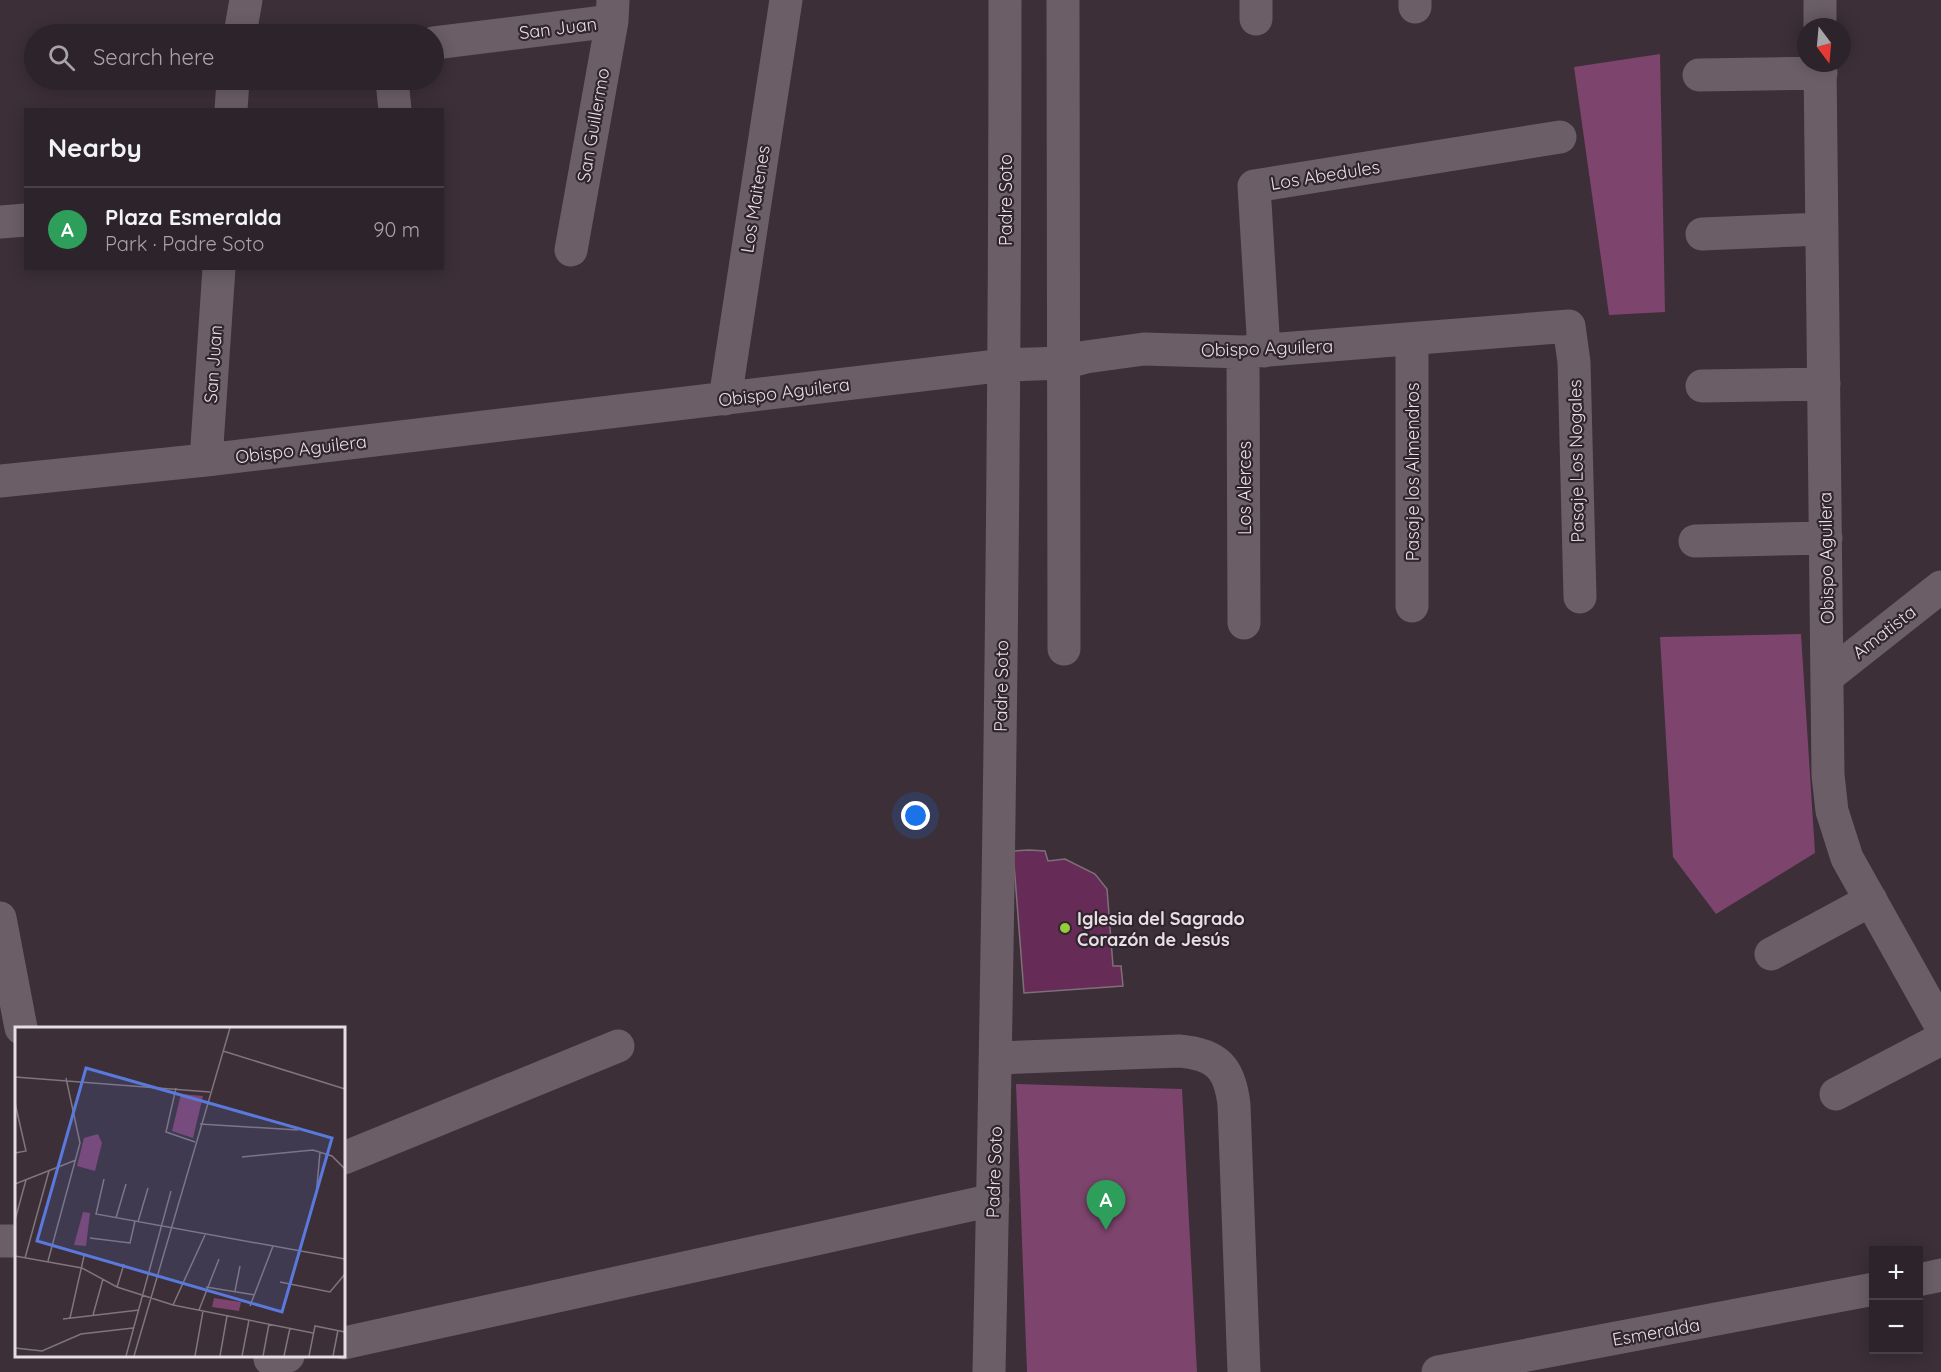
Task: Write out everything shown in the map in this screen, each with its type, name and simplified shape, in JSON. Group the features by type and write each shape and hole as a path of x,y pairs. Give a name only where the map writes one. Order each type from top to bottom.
{"street":[{"path":"242,24 246,0"},
{"name":"Los Maitenes","path":"725,399 786,0"},
{"name":"Padre Soto","path":"989,1372 996,1058 1005,365 1005,0"},
{"path":"1064,0 1064,649"},
{"path":"1820,0 1820,18"},
{"name":"San Juan","path":"444,41 613,10"},
{"name":"San Guillermo","path":"571,249 613,10"},
{"path":"1699,75 1797,69"},
{"name":"Obispo Aguilera","path":"1820,72 1828,775 1832,811 1847,858 1941,1026"},
{"path":"231,108 232,90"},
{"path":"393,90 395,108"},
{"name":"Los Abedules","path":"1254,351 1254,186 1560,137"},
{"path":"0,222 24,220"},
{"path":"1702,234 1822,230"},
{"name":"San Juan","path":"206,460 219,270"},
{"name":"Obispo Aguilera","path":"0,481 206,460 1005,365 1063,363 1086,357 1144,350 1254,351 1569,326"},
{"name":"Pasaje Los Nogales","path":"1569,326 1574,362 1580,597"},
{"name":"Pasaje los Almendros","path":"1412,339 1412,606"},
{"name":"Los Alerces","path":"1244,623 1254,351"},
{"path":"1702,386 1824,384"},
{"path":"1695,541 1826,538"},
{"name":"Amatista","path":"1827,677 1941,587"},
{"path":"1771,954 1871,900"},
{"path":"0,918 21,1027"},
{"path":"1836,1094 1941,1039"},
{"path":"345,1158 618,1046"},
{"path":"996,1058 1179,1051 1206,1055 1224,1070 1232,1089 1234,1105 1244,1372"},
{"path":"345,1343 993,1200"},
{"path":"1923,1279 1941,1275"},
{"name":"Esmeralda","path":"1438,1372 1869,1290"}],"shaded area":[{"path":"1660,54 1665,312 1609,315 1574,67"},
{"path":"1801,634 1815,853 1716,914 1673,857 1660,637"},
{"path":"1016,1084 1182,1089 1197,1372 1027,1372"}],"building":[{"name":"Iglesia del Sagrado Corazón de Jesús","path":"1013,851 1045,851 1048,861 1065,859 1095,874 1107,889 1113,966 1121,966 1123,986 1024,993"}],"place":[{"name":"Iglesia del Sagrado Corazón de Jesús","path":"1065,928"},
{"name":"Plaza Esmeralda","path":"1106,1230"}]}
